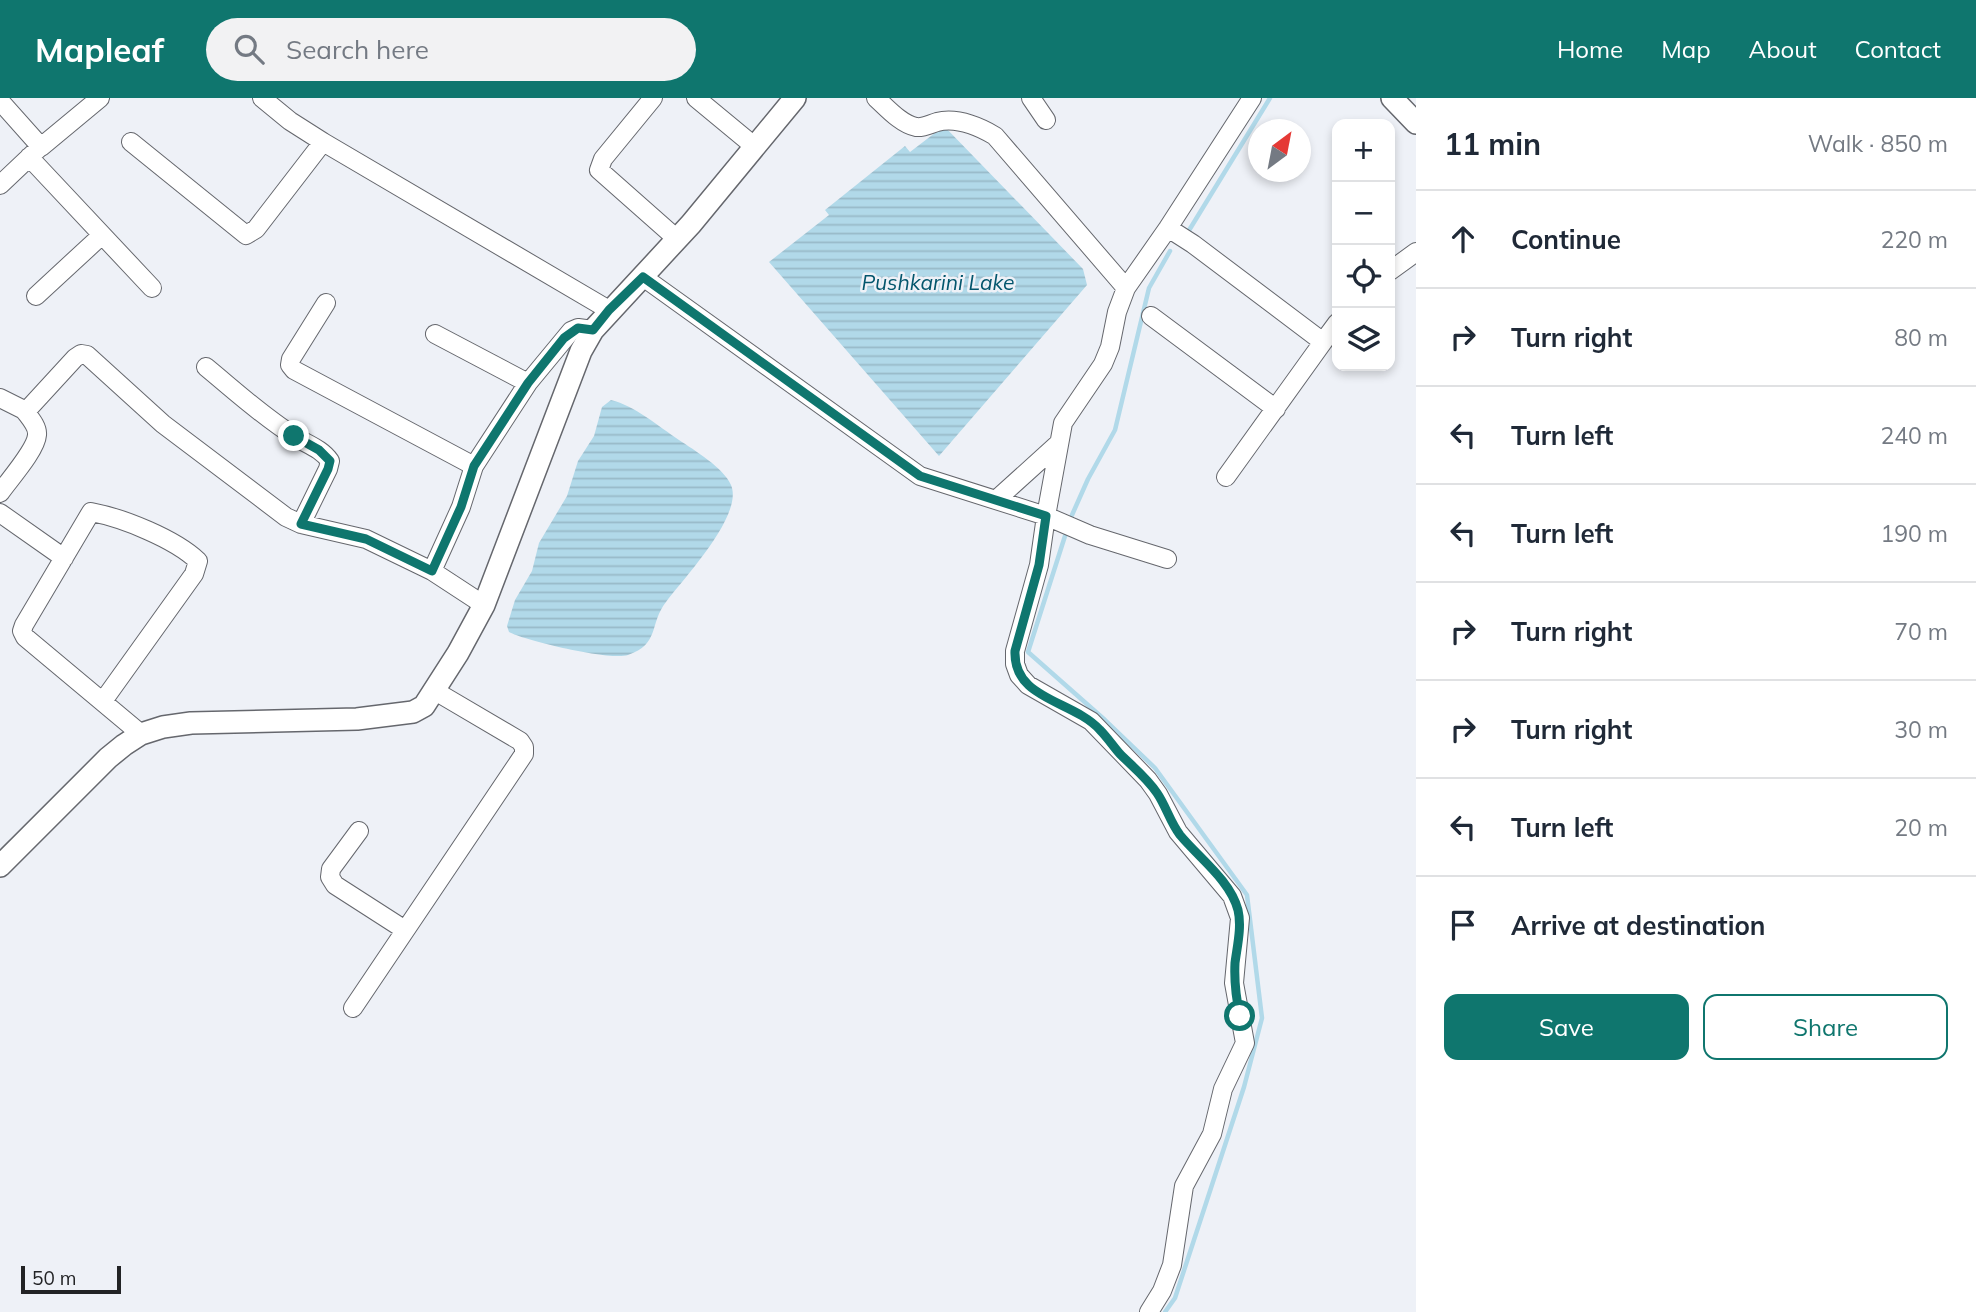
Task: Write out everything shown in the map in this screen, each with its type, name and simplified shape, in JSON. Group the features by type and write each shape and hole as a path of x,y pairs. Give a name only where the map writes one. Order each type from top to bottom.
{"main road":[{"path":"0,866 108,758 141,734 163,727 191,723 357,719 413,712 424,706 484,605 581,351 593,330 677,239 795,98"},
{"path":"1392,98 1416,123"}],"street":[{"path":"0,185 100,98"},
{"path":"262,98 290,121 323,142 609,310"},
{"path":"653,98 603,159 599,170 677,239"},
{"path":"696,98 754,146"},
{"path":"876,98 914,127 955,121 972,125 995,136 1126,288"},
{"path":"1031,98 1046,120"},
{"path":"1149,1312 1162,1291 1172,1265 1184,1186 1212,1134 1223,1089 1245,1043 1234,983 1240,918 1232,896 1178,832 1148,780 1091,721 1028,685 1019,676 1015,651 1039,565 1063,423 1103,364 1126,288 1252,98"},
{"path":"0,101 35,152 102,235 152,288"},
{"path":"131,142 246,235 256,229 323,142"},
{"path":"1168,228 1194,244 1323,342"},
{"path":"36,296 102,235"},
{"path":"1395,267 1416,252"},
{"path":"643,277 920,476 1046,516 1090,535 1167,559"},
{"path":"326,303 291,359 293,370 474,466"},
{"path":"1151,316 1276,409"},
{"path":"432,571 461,507 474,466 528,383 570,331 578,328 593,330"},
{"path":"1226,477 1332,330"},
{"path":"435,334 528,383"},
{"path":"24,410 30,407 75,358 81,354 87,355 163,424 286,517 301,524 366,539 432,571 484,605"},
{"path":"206,366 264,414 319,450 330,461 301,524"},
{"path":"0,398 24,410 36,427 37,435 34,445 0,493"},
{"path":"996,500 1059,443"},
{"path":"103,701 194,574 198,561 168,540 105,514 92,512 22,631 25,637 141,734"},
{"path":"0,513 64,558"},
{"path":"354,1008 524,754 520,741 435,691"},
{"path":"359,831 331,869 330,877 335,885 405,930"}],"water":[{"name":"Pushkarini Lake","path":"944,126 1083,269 1087,285 939,456 769,262 829,215 825,210 905,146 910,152"},
{"path":"611,400 638,412 708,460 722,472 731,485 733,498 721,529 666,602 650,639 638,650 619,656 587,653 532,640 509,632 507,626 515,600 532,571 539,543 567,496 578,461 594,436 602,407"}],"waterway":[{"path":"1188,232 1270,98"},
{"path":"1072,515 1115,430 1149,288 1170,251"},
{"path":"1065,536 1028,652 1155,768 1247,895 1262,1018 1244,1087 1175,1298 1165,1312"}],"route":[{"path":"294,436 319,450 330,461 301,524 366,539 432,571 461,507 474,466 528,383 570,331 578,328 593,330 643,277 920,476 1046,516 1039,565 1015,651 1019,676 1044,696 1091,721 1099,729 1119,753 1148,780 1178,832 1232,896 1240,918 1234,983 1240,1016"}]}
